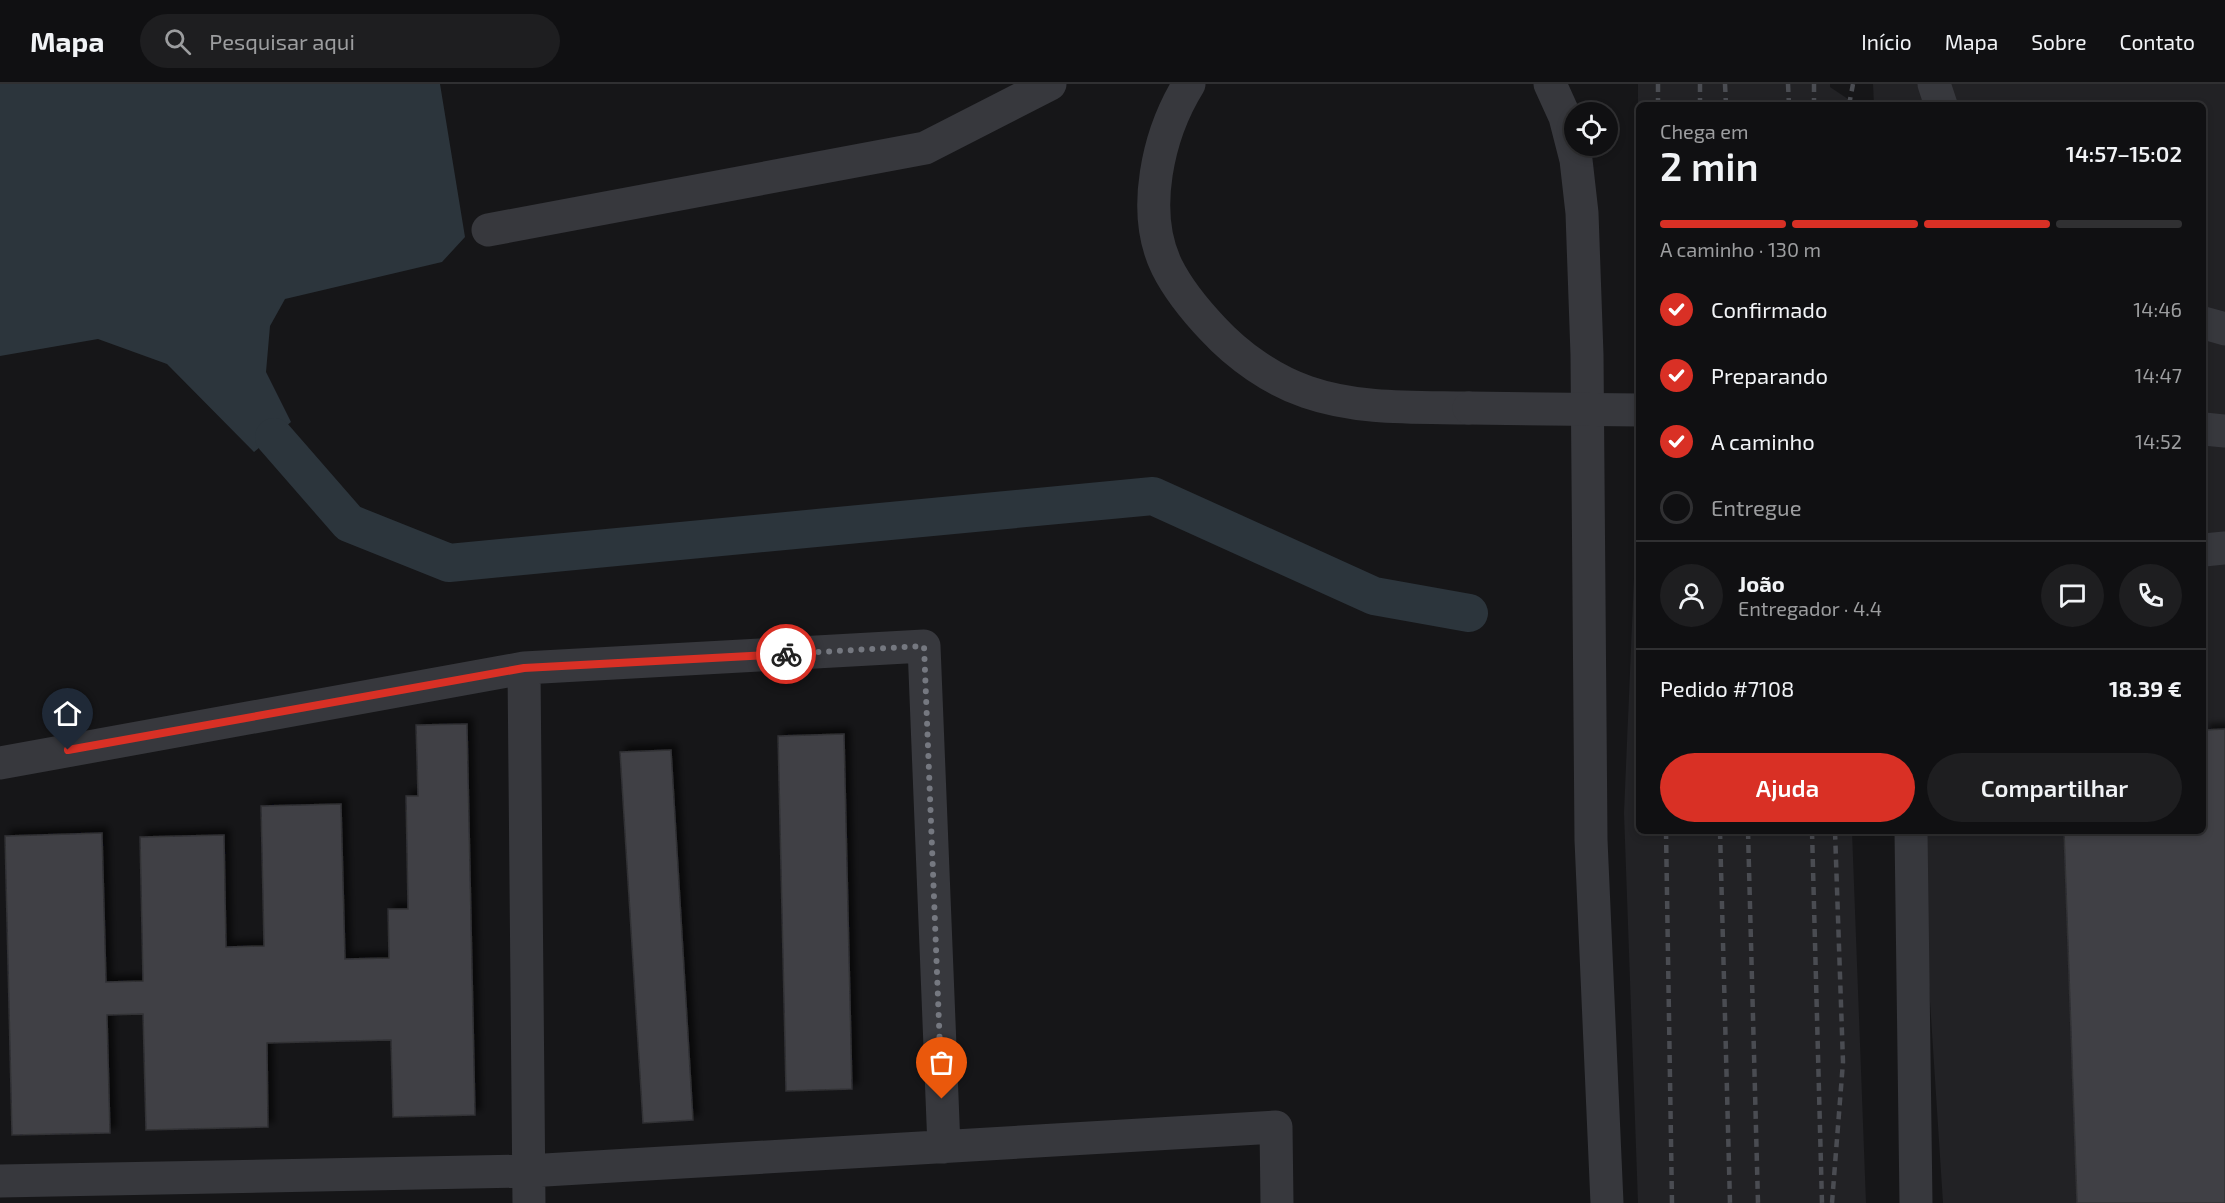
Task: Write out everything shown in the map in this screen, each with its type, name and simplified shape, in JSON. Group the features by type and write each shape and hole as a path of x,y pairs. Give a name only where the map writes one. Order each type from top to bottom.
{"street":[{"path":"488,230 925,148 1050,84"},
{"path":"1189,84 1176,105 1161,148 1154,192 1156,234 1166,266 1190,304 1225,342 1260,369 1306,392 1352,404 1636,410"},
{"path":"1550,84 1564,117 1576,160 1582,213 1587,355 1591,840 1607,1203"},
{"path":"1917,102 1921,84"},
{"path":"1934,84 1940,102"},
{"path":"2206,323 2225,328"},
{"path":"2206,429 2225,431"},
{"path":"2206,550 2225,548"},
{"path":"0,763 524,668 924,646 944,1147"},
{"path":"524,668 529,1203"},
{"path":"1911,834 1917,1203"},
{"path":"0,1181 528,1171 1276,1127 1277,1203"}],"shaded area":[{"path":"0,84 440,84 465,237 442,262 285,299 270,326 266,372 291,422 254,452 167,364 98,339 0,356"},
{"path":"1638,84 1830,84 1830,87 1852,102 1638,102"},
{"path":"1873,84 2225,84 2225,1203 1943,1203 1919,834 2206,834 2206,102 1874,102"},
{"path":"1636,531 1636,834 1852,834 1866,1203 1638,1203 1624,813"}],"building":[{"path":"467,724 475,1115 393,1117 391,1040 267,1043 268,1127 146,1130 143,1014 107,1015 110,1133 12,1135 5,836 102,833 106,982 143,981 140,837 224,835 226,947 264,946 261,806 341,804 345,959 389,958 388,909 408,909 406,796 418,796 416,725"},
{"path":"2225,729 2225,1203 2077,1203 2064,834 2206,834 2206,730"},
{"path":"844,734 852,1089 786,1091 778,736"},
{"path":"671,750 693,1120 643,1123 620,752"}],"waterway":[{"path":"274,437 349,523 449,563 1153,496 1374,596 1469,613"}],"railway":[{"path":"1658,84 1658,102"},
{"path":"1700,84 1700,102"},
{"path":"1725,84 1726,102"},
{"path":"1788,84 1789,102"},
{"path":"1814,84 1814,102"},
{"path":"1850,102 1853,84"},
{"path":"1666,834 1672,1203"},
{"path":"1720,834 1730,1203"},
{"path":"1748,834 1758,1203"},
{"path":"1812,834 1822,1203"},
{"path":"1832,1203 1843,1062 1835,834"}],"way so far":[{"path":"786,654 924,646 942,1099"}],"route":[{"path":"68,750 524,668 786,654"}]}
